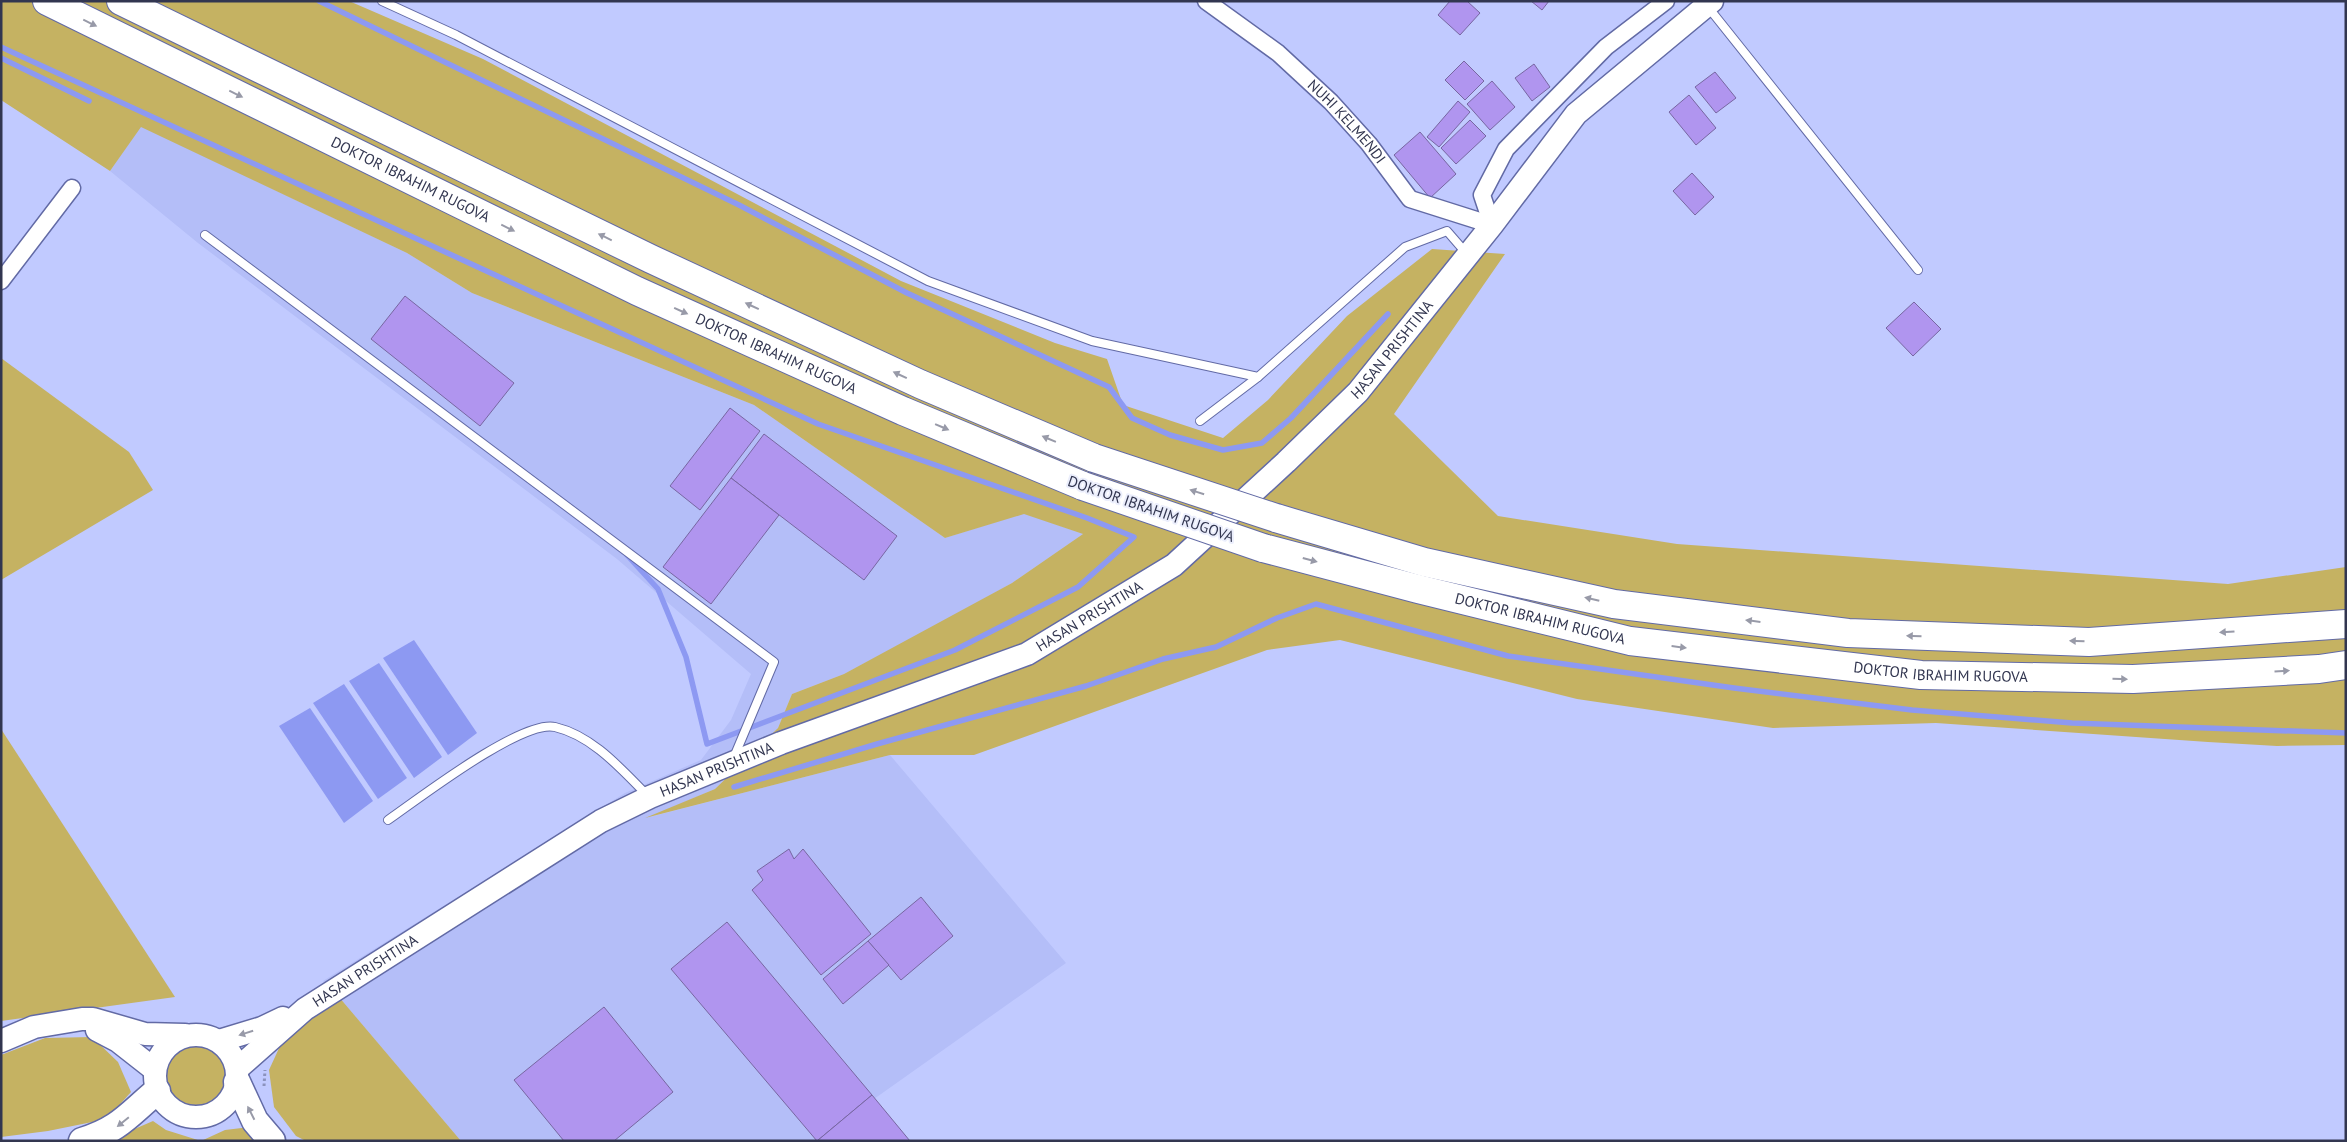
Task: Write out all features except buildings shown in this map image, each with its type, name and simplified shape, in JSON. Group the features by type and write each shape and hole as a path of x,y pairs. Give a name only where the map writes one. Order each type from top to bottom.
{"highway":[{"name":"DOKTOR IBRAHIM RUGOVA","path":"47,1 637,291 903,411 1083,486 1263,548 1418,589 1630,641 1921,675 2133,679 2319,669 2346,665"},
{"name":"DOKTOR IBRAHIM RUGOVA","path":"121,1 660,263 920,384 1094,458 1276,518 1424,562 1614,604 1848,633 2089,642 2346,624"},
{"path":"2319,669 2346,673"},
{"path":"237,1076 256,1121 272,1141"},
{"path":"82,1141 114,1128 126,1120 156,1080"}],"main road":[{"name":"HASAN PRISHTINA","path":"219,1041 262,1028 305,1008 601,821 650,797 781,743 1027,654 1174,566 1358,392 1492,225 1576,114 1709,3"},
{"name":"HASAN PRISHTINA","path":"237,1076 305,1008"},
{"path":"1,1040 34,1027 68,1020 93,1019 145,1034 197,1034 219,1041 233,1058 237,1076 226,1104 217,1111 194,1117 182,1115 171,1110 156,1080 113,1038 68,1020"},
{"path":"156,1080 158,1058 164,1048 185,1035"}],"street":[{"name":"NUHI KELMENDI","path":"1206,1 1278,53 1331,102 1369,144 1410,199 1492,225"},
{"path":"1492,225 1482,195 1506,149 1606,47 1666,1"},
{"path":"1,282 72,188"}],"lane":[{"path":"382,1 456,35 928,282 1092,341 1258,377"},
{"path":"1709,3 1918,270"},
{"path":"1200,421 1258,377 1405,247 1447,231 1468,255"},
{"path":"205,234 774,662 730,765"},
{"path":"388,820 470,762 519,734 552,726 580,736 609,757 650,797"}],"shaded area":[{"path":"1,1 349,1 483,59 901,281 1055,343 1107,359 1123,405 1223,438 1268,400 1347,316 1432,249 1505,254 1394,414 1498,516 1677,544 2228,584 2346,567 2346,745 2277,746 1936,723 1773,728 1577,699 1340,640 1267,650 974,755 890,755 645,818 715,789 778,728 792,694 844,674 1012,583 1083,534 1024,514 945,538 754,405 472,293 407,253 141,127 110,171 1,100"},
{"path":"141,126 407,253 472,293 754,405 945,538 1024,513 1083,534 1012,583 922,633 844,674 792,694 778,728 715,789 650,817 890,755 1066,963 874,1099 910,1141 461,1141 339,997 323,981 625,793 701,760 731,720 751,674 617,559 198,243 110,171"},
{"path":"1,358 129,452 153,490 1,580"},
{"path":"414,640 477,733 448,755 383,658"},
{"path":"379,663 442,757 414,778 349,681"},
{"path":"344,684 407,778 378,799 313,703"},
{"path":"310,708 373,801 344,823 279,726"},
{"path":"1,729 175,997 1,1021"},
{"path":"339,997 461,1141 306,1141 296,1136 274,1107 269,1070 286,1033"},
{"path":"92,1037 118,1062 131,1092 107,1119 48,1131 1,1137 1,1055 45,1038"},
{"path":"197,1043 215,1048 220,1052 224,1057 229,1075 224,1093 220,1098 215,1102 197,1107 179,1102 174,1098 170,1093 165,1075 170,1057 174,1052 179,1048"},
{"path":"153,1121 166,1130 201,1141 107,1141"},
{"path":"250,1127 263,1141 201,1141 225,1130"}],"waterway":[{"path":"319,1 739,205 907,293 1109,387 1132,418 1170,435 1223,450 1262,443 1291,418 1388,314"},
{"path":"1,47 818,424 1087,518 1134,537 1078,587 955,650 707,744 686,657 658,589 627,555"},
{"path":"1,58 89,101"},
{"path":"734,787 877,744 1086,686 1163,659 1216,647 1277,618 1316,604 1508,656 1734,688 1912,710 2072,723 2346,733"}]}
